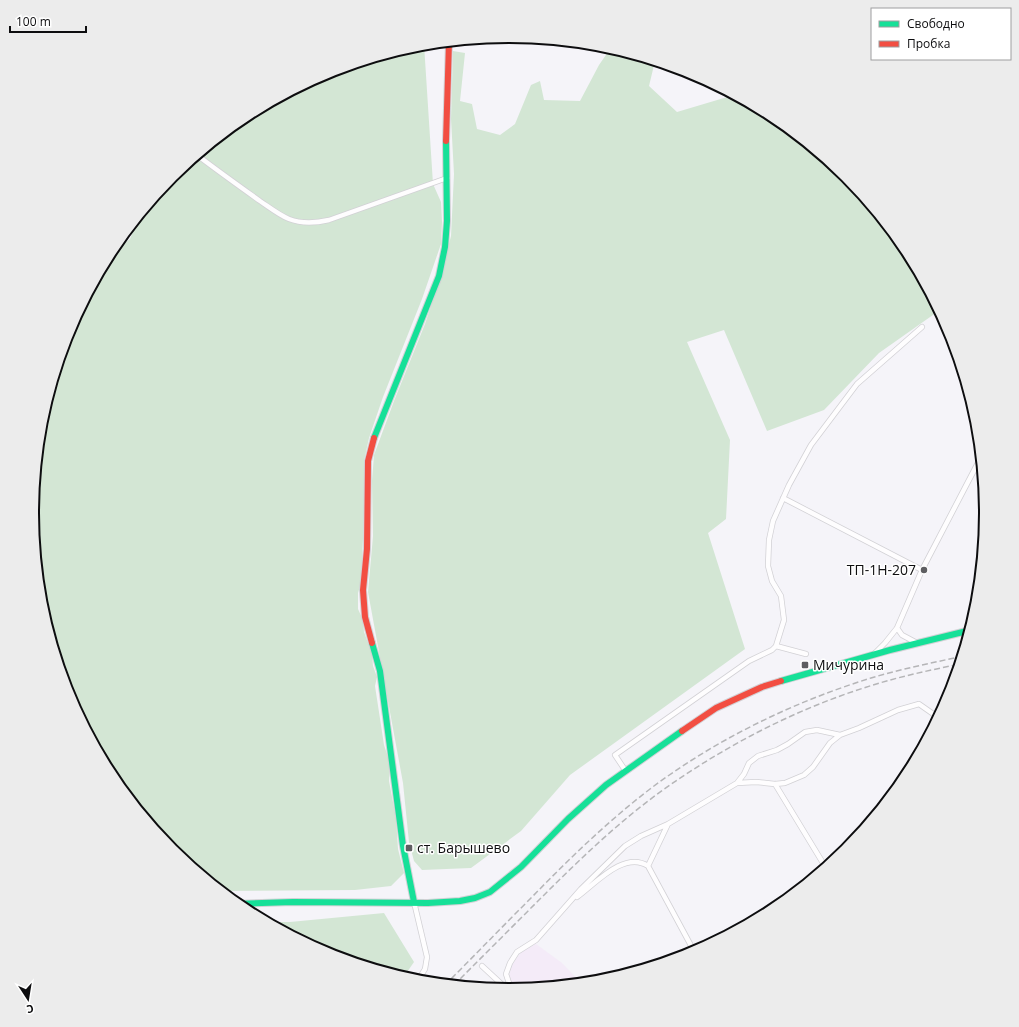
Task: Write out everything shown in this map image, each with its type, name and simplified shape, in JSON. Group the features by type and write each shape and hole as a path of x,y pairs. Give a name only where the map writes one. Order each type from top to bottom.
{"main road":[{"path":"414,902 403,846 380,671 365,611 363,590 367,549 368,461 377,429 439,276 445,247 447,221 446,178 449,47"},
{"path":"246,904 293,902 428,903 460,901 475,898 490,892 521,867 568,819 625,770 716,708 762,687 872,655 965,631"}],"street":[{"path":"201,158 275,211 289,219 303,222 316,223 329,220 446,178"},
{"path":"625,770 615,755 749,661 772,650 776,646 784,620 781,596 772,581 768,566 768,540 773,521 783,498 811,445 857,384 922,327"},
{"path":"872,655 897,628 902,612 922,570 977,466"},
{"path":"783,498 922,570"},
{"path":"897,628 902,635 917,643"},
{"path":"776,646 806,654"},
{"path":"510,984 506,978 506,974 510,962 517,952 536,940 582,889 625,846 641,836 668,824 738,783 756,782 776,784 804,775 813,767 830,743 840,735 898,710 919,704 934,715"},
{"path":"738,783 749,763 758,756 777,750 805,732 817,730 840,735"},
{"path":"776,784 823,864"},
{"path":"648,866 668,824"},
{"path":"573,900 585,892 611,869 625,864 642,862 648,866 692,947"},
{"path":"414,902 427,957 425,969 421,976"},
{"path":"482,966 501,984"}],"shaded area":[{"path":"536,944 562,963 577,979 512,984 508,980 512,964 522,951"}],"green space":[{"path":"424,51 433,184 441,202 441,244 422,299 383,397 369,438 364,461 365,489 361,583 358,593 358,609 363,620 364,632 372,654 373,666 377,677 375,686 384,745 390,763 389,781 396,818 398,849 404,873 391,886 355,890 228,891 199,867 177,846 136,800 102,749 75,694 55,635 43,575 39,514 43,452 55,392 75,333 102,278 118,252 124,244 130,239 136,227 177,181 223,140 248,122 274,106 329,79 388,59"},
{"path":"453,51 465,53 460,101 472,104 477,129 500,135 515,124 531,85 540,81 544,100 580,101 599,65 607,53 654,66 649,86 677,112 728,97 771,122 796,140 842,181 883,227 917,278 935,314 879,353 824,410 767,431 724,330 687,342 730,440 726,519 708,533 745,649 570,775 521,831 471,868 422,870 414,861 409,842 403,783 368,592 373,536 372,481 374,455 425,324 440,279 451,236 454,174 451,119"},
{"path":"384,913 414,962 407,972 358,959 329,948 276,922"}],"railway":[{"path":"450,980 560,869 603,828 650,789 701,754 756,724 842,688 871,678 957,657"},
{"path":"458,981 600,841 652,798 694,769 742,740 793,715 820,704 884,682 916,673 955,665"}],"traffic: fast":[{"path":"374,438 439,276 445,247 447,221 446,141"},
{"path":"781,681 890,650 965,632"},
{"path":"372,643 380,671 403,846 414,902"},
{"path":"246,904 293,902 428,903 460,901 475,898 490,892 521,867 568,819 606,785 682,731"}],"traffic: jam":[{"path":"446,141 449,47"},
{"path":"372,643 365,617 363,590 367,549 368,461 374,438"},
{"path":"682,731 716,708 762,687 781,681"}],"place":[{"name":"ТП-1Н-207","path":"924,570"},
{"name":"Мичурина","path":"805,665"},
{"name":"ст. Барышево","path":"409,848"}]}
